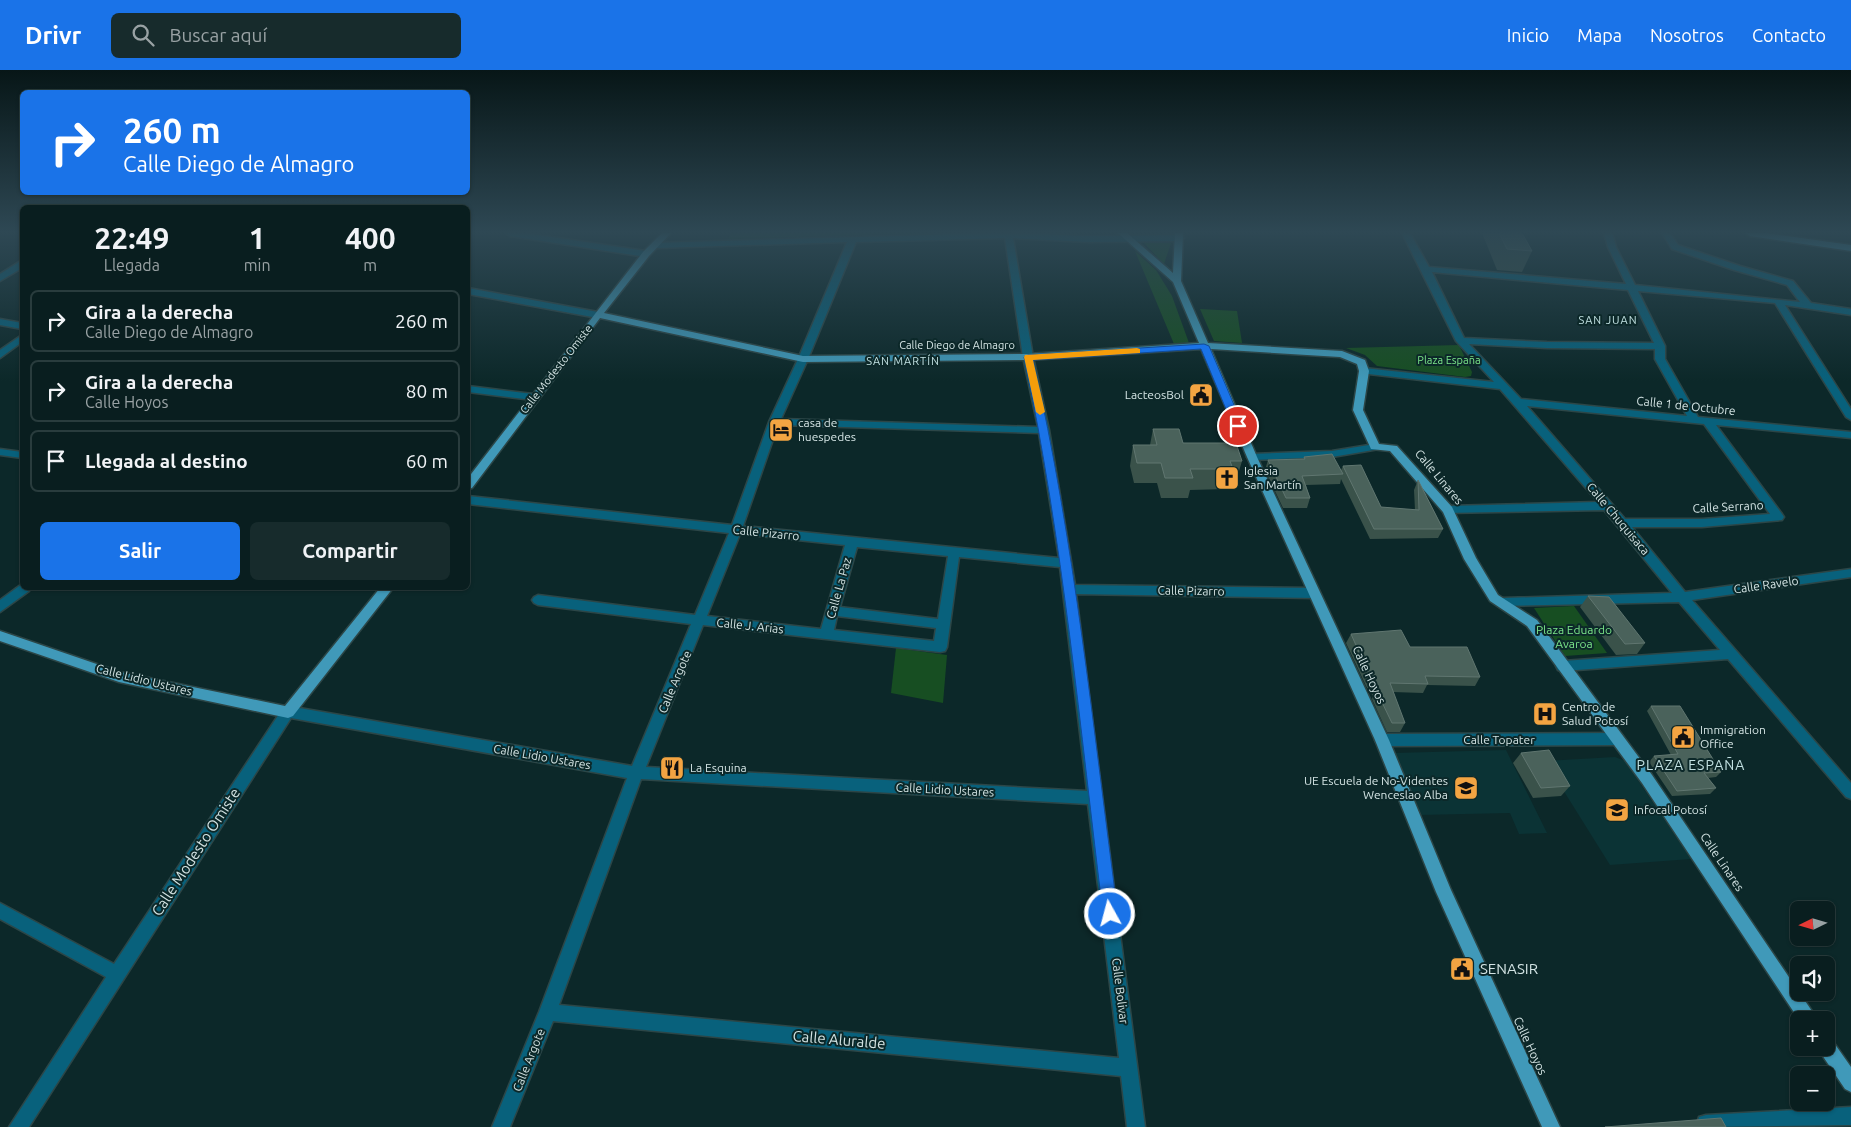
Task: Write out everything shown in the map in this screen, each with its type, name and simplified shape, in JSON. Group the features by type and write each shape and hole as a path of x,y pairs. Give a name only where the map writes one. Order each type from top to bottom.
{"main road":[{"name":"Calle Modesto Omiste","path":"470,482 533,397 624,282"},
{"name":"Calle Hoyos","path":"1178,282 1252,457 1382,740 1444,892 1551,1127"},
{"name":"Calle Diego de Almagro","path":"598,315 803,359 1028,357 1204,346 1342,354 1362,362 1364,372"},
{"path":"1364,372 1358,410 1375,447"},
{"name":"Calle Linares","path":"1375,447 1393,448 1448,510 1470,559 1494,598 1532,623 1652,787 1803,1011"},
{"name":"Calle Modesto Omiste","path":"288,712 385,590"},
{"name":"Calle Lidio Ustares","path":"0,636 118,677 288,712"},
{"path":"1833,1056 1851,1083"}],"street":[{"name":"Calle Argote","path":"501,1127 548,1012 636,773 736,530 774,422 835,282"},
{"name":"Calle Bolivar","path":"1016,282 1028,357 1044,430 1066,563 1136,1127"},
{"name":"Calle Chuquisaca","path":"1432,282 1462,341 1518,402 1622,523 1682,597 1851,792"},
{"path":"1575,282 1778,302 1851,312"},
{"path":"1630,282 1660,346 1660,359 1694,419"},
{"path":"1788,282 1809,307"},
{"name":"Calle Diego de Almagro","path":"470,291 598,315"},
{"path":"1778,302 1851,417"},
{"path":"0,322 20,326"},
{"path":"0,355 20,340"},
{"path":"1462,341 1547,345 1660,346"},
{"path":"1364,372 1503,386"},
{"path":"470,389 533,397"},
{"name":"Calle 1 de Octubre","path":"1518,402 1851,435"},
{"path":"774,422 1044,430"},
{"name":"Calle Serrano","path":"1622,523 1702,523 1778,518 1708,422"},
{"path":"1252,457 1332,454 1375,447"},
{"path":"0,452 20,455"},
{"name":"Calle Pizarro","path":"470,500 954,553 1066,563"},
{"path":"1448,510 1607,506"},
{"name":"Calle La Paz","path":"826,634 852,542"},
{"name":"Calle J. Arias","path":"538,600 940,647 954,553"},
{"name":"Calle Ravelo","path":"1502,603 1682,597 1851,573"},
{"name":"Calle Pizarro","path":"1068,589 1314,593"},
{"path":"0,607 22,590"},
{"path":"832,610 943,624"},
{"path":"1562,666 1731,654"},
{"name":"Calle Lidio Ustares","path":"288,712 636,773 1096,798"},
{"name":"Calle Modesto Omiste","path":"18,1127 288,712"},
{"name":"Calle Topater","path":"1382,740 1617,739"},
{"path":"0,912 116,974"},
{"name":"Calle Aluralde","path":"548,1012 1130,1068"},
{"path":"1692,1125 1851,1116"}],"shaded area":[{"name":"UE Escuela de No-Videntes Wenceslao Alba","path":"1506,750 1547,833 1519,834 1510,813 1419,815 1394,753"},
{"name":"Infocal Potosí","path":"1615,757 1625,761 1691,859 1610,865 1545,761"}],"green space":[{"path":"1148,282 1164,282 1172,296 1189,343 1174,344"},
{"path":"1200,309 1237,311 1242,343 1214,341"},
{"name":"Plaza España","path":"1459,345 1472,372 1471,376 1465,377 1377,366 1365,355 1346,348"},
{"name":"Plaza Eduardo Avaroa","path":"1574,606 1607,653 1565,656 1534,608"},
{"path":"896,648 947,655 943,703 891,693"}],"building":[{"path":"1153,429 1179,429 1183,443 1236,443 1242,461 1230,461 1233,469 1190,469 1193,478 1165,478 1161,463 1137,463 1133,445 1157,445"},
{"path":"1332,454 1343,474 1302,476 1310,498 1286,498 1268,460 1305,459 1304,457"},
{"path":"1361,465 1381,507 1419,510 1418,480 1443,529 1374,529 1343,466"},
{"path":"1588,596 1609,597 1645,643 1625,644"},
{"path":"1401,630 1410,647 1467,647 1480,677 1425,676 1428,684 1390,683 1405,723 1392,723 1376,690 1380,691 1370,677 1351,634"},
{"path":"1651,706 1680,706 1721,772 1704,773 1716,788 1677,791 1654,756 1678,754"},
{"path":"1549,750 1570,786 1541,788 1521,753"},
{"path":"1721,1118 1726,1127 1605,1127"}],"slow traffic":[{"path":"1040,412 1028,357 1137,351"}],"place":[{"name":"LacteosBol","path":"1201,395"},
{"name":"casa de huespedes","path":"781,430"},
{"name":"Iglesia San Martín","path":"1227,478"},
{"name":"Centro de Salud Potosí","path":"1545,714"},
{"name":"Immigration Office","path":"1683,737"},
{"name":"La Esquina","path":"672,768"},
{"name":"UE Escuela de No-Videntes Wenceslao Alba","path":"1466,788"},
{"name":"Infocal Potosí","path":"1617,810"},
{"name":"SENASIR","path":"1462,969"}],"district":[{"name":"SAN JUAN","path":"1608,320"},
{"name":"SAN MARTÍN","path":"903,361"},
{"name":"PLAZA ESPAÑA","path":"1691,765"}],"route":[{"path":"1110,914 1066,563 1044,430 1028,357 1204,346 1238,426"}]}
